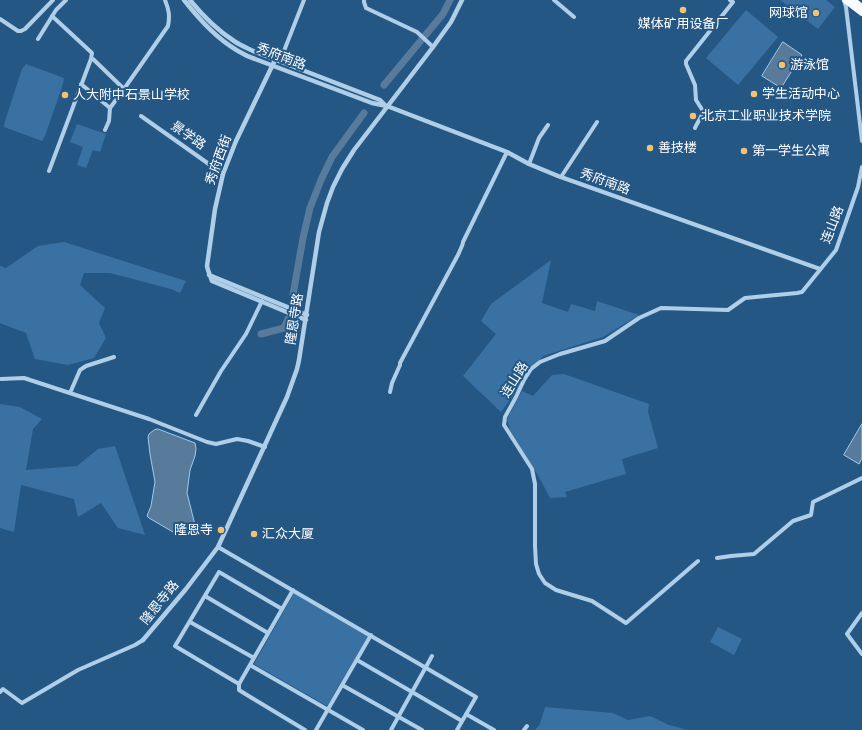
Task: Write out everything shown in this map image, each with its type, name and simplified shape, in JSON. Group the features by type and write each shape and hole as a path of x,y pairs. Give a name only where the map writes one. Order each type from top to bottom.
{"highway":[{"path":"844,0 862,13"},
{"path":"853,0 862,7"}],"street":[{"path":"0,19 18,31 21,31 25,29 53,0"},
{"path":"38,39 56,10 66,0"},
{"path":"105,130 109,121 110,108 168,26 170,18 165,0"},
{"name":"秀府南路","path":"184,0 199,19 222,40 238,51 255,59 372,103 387,106 507,152 529,164 561,178 820,269"},
{"name":"秀府南路","path":"190,0 208,20 234,42 254,52 380,100 387,106"},
{"path":"275,60 282,56 304,0"},
{"path":"364,0 366,8 417,32 432,46"},
{"name":"隆恩寺路","path":"143,640 186,589 218,547 287,397 297,369 307,317 319,232 330,195 348,159 451,22 462,0"},
{"path":"554,0 574,17"},
{"path":"844,0 862,141"},
{"path":"695,128 703,113 703,110 696,103 695,85 686,61 732,1"},
{"path":"49,171 92,53 52,16"},
{"path":"91,58 124,89"},
{"name":"秀府西街","path":"209,275 207,266 213,220 223,174 236,141 275,60"},
{"path":"81,84 110,108"},
{"name":"景学路","path":"141,116 223,174"},
{"path":"561,178 591,129 597,122"},
{"path":"529,164 539,138 548,125"},
{"path":"390,392 400,363 463,245 463,242 507,152"},
{"name":"连山路","path":"698,561 626,623 592,601 556,590 545,583 539,574 536,564 535,484 532,469 504,425 505,417 531,369 540,362 560,354 605,341 639,318 661,308 728,310 745,298 802,292 836,250 858,187 862,167"},
{"path":"209,275 307,317"},
{"path":"209,275 212,281 262,302 307,317"},
{"path":"196,414 221,371 246,334 262,302"},
{"path":"70,393 80,370 86,366 114,358"},
{"path":"1,379 24,378 149,419 207,442 216,444 237,439 265,447"},
{"path":"717,558 754,554 793,521 812,515 813,502 862,478"},
{"path":"218,547 476,696 457,730"},
{"path":"239,684 175,646 219,572 282,608"},
{"path":"292,590 239,684 240,690 246,695 305,730"},
{"path":"205,596 268,634"},
{"path":"862,613 847,634 862,654"},
{"path":"190,622 254,658"},
{"path":"316,730 371,635"},
{"path":"0,692 3,689 22,704 78,670 143,640"},
{"path":"391,730 432,656"},
{"path":"356,660 462,721"},
{"path":"250,665 363,730"},
{"path":"342,685 422,730"},
{"path":"466,714 494,730"},
{"path":"524,730 527,726"}],"shaded area":[{"name":"网球馆","path":"780,0 826,0 835,7 818,29"},
{"path":"746,10 778,37 738,85 706,58"},
{"name":"游泳馆","path":"783,42 802,55 781,88 762,76"},
{"path":"26,64 64,78 42,141 4,127 22,69"},
{"path":"77,124 106,134 100,152 93,150 86,168 77,165 83,147 70,142"},
{"path":"64,242 186,281 180,293 171,289 110,273 84,273 80,285 105,308 99,323 106,338 94,358 68,365 35,359 26,333 0,323 0,266 6,268 38,246"},
{"path":"551,260 542,303 568,312 571,304 595,311 597,301 639,315 603,337 543,356 501,412 463,376 496,334 481,321 491,304"},
{"path":"564,374 649,404 648,412 658,448 622,459 626,474 565,492 567,497 550,498 510,430 507,419 522,391 533,396 552,375"},
{"path":"0,404 20,407 42,419 33,429 26,470 77,466 98,449 115,446 145,535 118,528 101,503 78,517 74,499 21,485 14,532 0,528"},
{"path":"862,424 862,458 859,464 844,455"},
{"path":"158,429 195,443 195,456 190,470 187,493 197,528 173,532 147,516 151,506 155,482 148,437 154,430"},
{"path":"294,593 368,636 327,706 254,664"},
{"path":"718,627 742,639 734,655 710,642"},
{"path":"545,707 613,713 628,720 650,716 669,725 688,730 535,730 540,724"}],"waterway":[{"path":"384,85 443,14 450,0"},
{"path":"293,295 310,208 332,157 364,113"},
{"path":"261,334 284,328 288,319"}],"place":[{"name":"媒体矿用设备厂","path":"683,10"},
{"name":"网球馆","path":"816,13"},
{"name":"游泳馆","path":"782,65"},
{"name":"学生活动中心","path":"754,94"},
{"name":"人大附中石景山学校","path":"65,95"},
{"name":"北京工业职业技术学院","path":"693,116"},
{"name":"善技楼","path":"650,148"},
{"name":"第一学生公寓","path":"744,151"},
{"name":"隆恩寺","path":"221,530"},
{"name":"汇众大厦","path":"254,534"}]}
